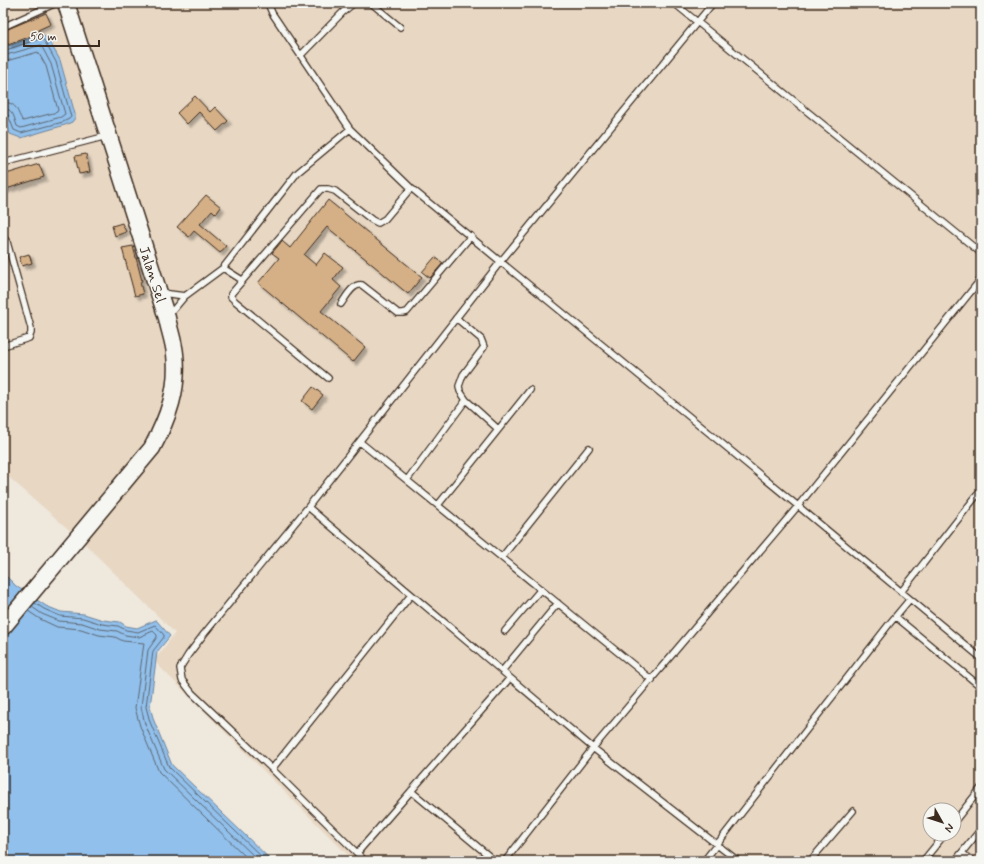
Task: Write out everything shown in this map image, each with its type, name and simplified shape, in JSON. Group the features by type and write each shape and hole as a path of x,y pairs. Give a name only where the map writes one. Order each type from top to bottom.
{"street":[{"name":"Jalan Sel","path":"3,627 152,448 164,425 173,400 176,353 66,3"}],"lane":[{"path":"3,27 56,3"},
{"path":"268,3 272,13 350,129 411,188 981,658"},
{"path":"301,55 343,12 354,3"},
{"path":"371,3 400,27"},
{"path":"674,3 981,253"},
{"path":"365,861 272,769 192,693 182,680 180,668 204,634 360,442 501,261 713,3"},
{"path":"166,318 185,296 223,268 297,173 350,129"},
{"path":"3,163 108,136"},
{"path":"328,378 231,297 231,294 321,189 335,191 378,223 385,219 411,188"},
{"path":"341,304 355,286 362,285 398,313 403,314 407,312 471,236"},
{"path":"3,237 7,242 31,328 31,333 28,338 3,346"},
{"path":"223,268 242,280"},
{"path":"505,861 593,748 798,506 981,280"},
{"path":"158,292 185,296"},
{"path":"456,318 481,339 484,347 460,380 460,391 466,400 498,429"},
{"path":"438,506 530,390"},
{"path":"407,480 466,400"},
{"path":"360,442 652,680"},
{"path":"502,557 589,448"},
{"path":"901,592 981,490"},
{"path":"308,507 593,748 738,861"},
{"path":"506,631 541,589"},
{"path":"272,769 411,594"},
{"path":"704,861 910,599"},
{"path":"502,671 558,603"},
{"path":"896,617 981,687"},
{"path":"357,853 510,678"},
{"path":"962,812 981,788"},
{"path":"411,791 495,861"},
{"path":"810,861 853,811"},
{"path":"955,861 981,829"},
{"path":"923,861 938,842"},
{"path":"962,853 972,861"}],"shaded area":[{"path":"3,3 981,3 981,861 354,861 154,661 175,633 82,541 3,472"}],"water":[{"path":"38,35 47,37 60,60 75,118 72,122 65,125 21,138 10,134 3,112 3,48"},
{"path":"3,573 16,586 46,606 61,612 84,614 103,620 120,622 126,626 137,628 156,620 170,636 157,652 150,707 154,721 172,765 272,861 3,861"}],"building":[{"path":"46,13 51,24 38,30 39,33 8,45 3,31"},
{"path":"195,96 210,112 215,107 228,121 217,131 199,112 187,124 177,113"},
{"path":"86,154 90,172 79,174 75,156"},
{"path":"39,164 44,177 3,190 3,175"},
{"path":"206,195 221,207 216,214 212,210 200,224 226,246 220,253 194,231 189,237 177,227"},
{"path":"328,200 422,277 408,294 327,227 304,255 316,265 325,253 343,267 333,280 341,287 321,311 365,347 353,362 258,283 279,258 272,253 282,241 290,248"},
{"path":"122,223 126,232 115,236 112,226"},
{"path":"133,246 142,281 140,282 143,294 135,296 122,248"},
{"path":"29,254 32,263 22,266 19,257"},
{"path":"435,257 443,263 430,278 422,272"},
{"path":"313,387 323,395 312,409 302,401"}]}
